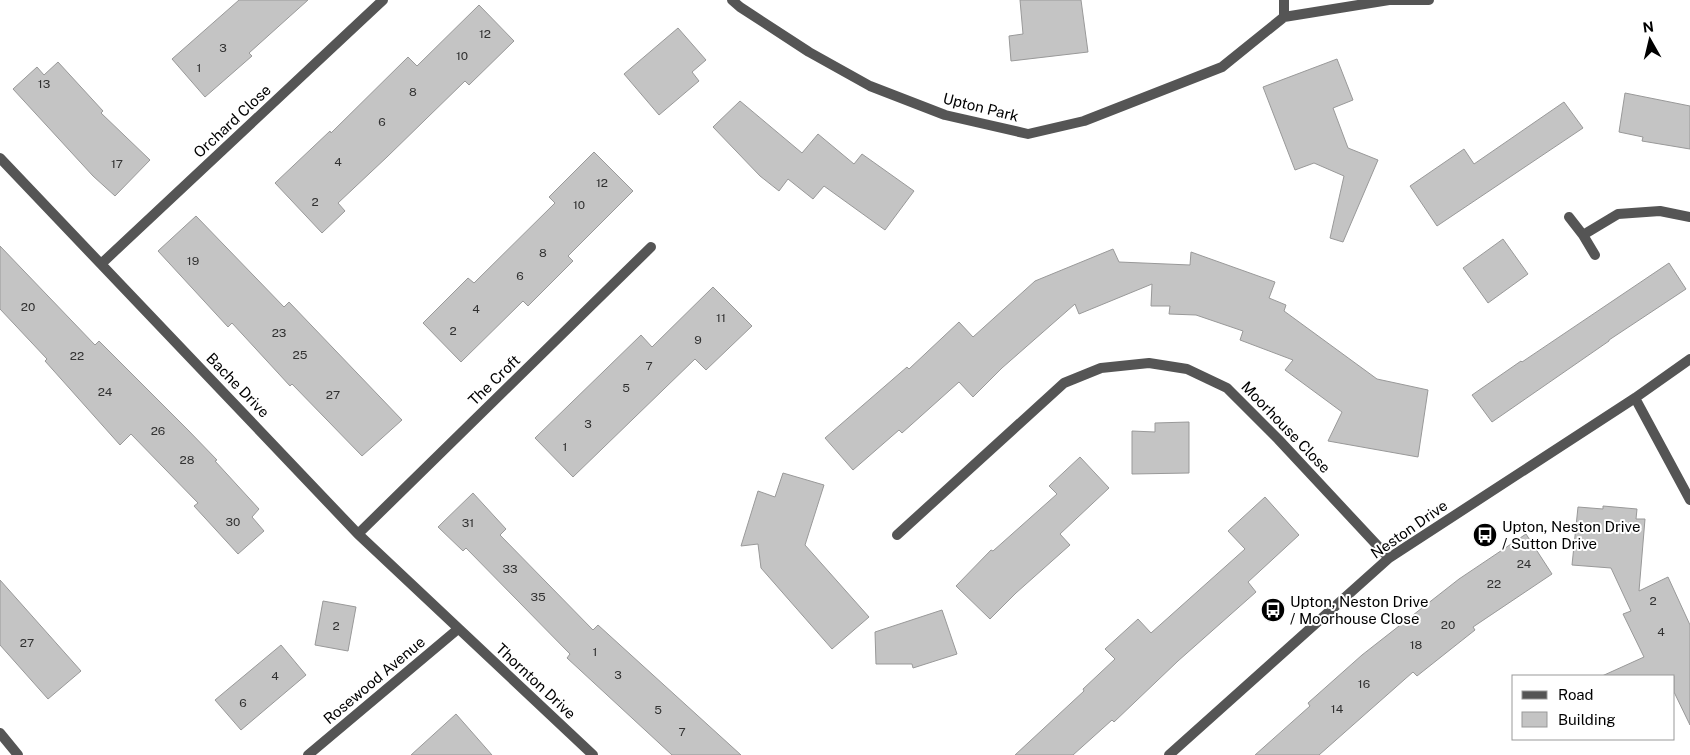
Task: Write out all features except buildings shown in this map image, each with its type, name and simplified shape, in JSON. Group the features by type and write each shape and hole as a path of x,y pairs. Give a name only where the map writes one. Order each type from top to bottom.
{"street":[{"name":"Orchard Close","path":"101,264 383,0"},
{"name":"Upton Park","path":"732,0 809,52 870,86 945,115 1028,134 1084,121 1222,67 1284,17 1389,0 1429,0"},
{"path":"1284,0 1284,17"},
{"name":"Bache Drive","path":"0,158 358,534 458,629"},
{"path":"1583,235 1618,214 1660,211 1690,217"},
{"path":"1569,217 1595,255"},
{"name":"The Croft","path":"358,534 652,247"},
{"name":"Neston Drive","path":"1169,755 1389,558 1635,398 1690,359"},
{"name":"Moorhouse Close","path":"897,535 1064,383 1102,368 1149,363 1187,368 1227,388 1278,439 1389,558"},
{"path":"1635,398 1690,500"},
{"name":"Rosewood Avenue","path":"308,755 458,629"},
{"name":"Thornton Drive","path":"458,629 592,755"},
{"path":"0,733 18,755"}],"place":[{"name":"Upton, Neston Drive / Sutton Drive","path":"1485,535"},
{"name":"Upton, Neston Drive / Moorhouse Close","path":"1273,610"}]}
